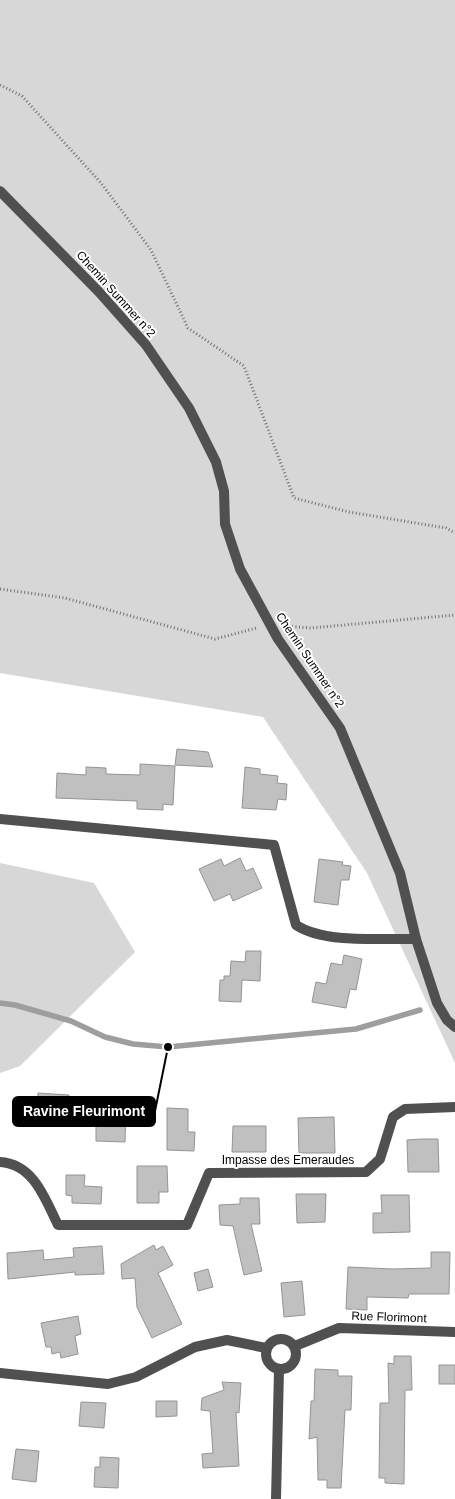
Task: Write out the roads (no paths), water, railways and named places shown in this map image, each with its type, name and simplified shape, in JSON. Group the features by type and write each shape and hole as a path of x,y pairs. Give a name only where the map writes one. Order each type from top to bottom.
{"street":[{"name":"Chemin Summer n°2","path":"0,190 99,292 146,345 189,408 216,462 224,491 225,524 240,569 278,639 340,728 400,873 416,939 437,1003 447,1020 455,1026"},
{"path":"0,819 274,845 296,925 302,929 327,936 416,939"},
{"name":"Impasse des Emeraudes","path":"0,1162 11,1162 33,1176 58,1226 187,1224 208,1173 366,1172 380,1159 393,1117 405,1109 455,1107"},
{"name":"Rue Florimont","path":"295,1346 339,1328 455,1332"},
{"path":"279,1338 291,1342 295,1346 297,1352 294,1364 279,1370 271,1366 265,1356 266,1348 279,1338"},
{"path":"0,1373 108,1384 136,1377 195,1347 227,1340 266,1348"},
{"path":"276,1499 279,1370"}],"waterway":[{"path":"0,1003 15,1005 71,1021 105,1037 133,1044 168,1047 356,1029 420,1010"}],"place":[{"name":"Ravine Fleurimont","path":"168,1047"}]}
